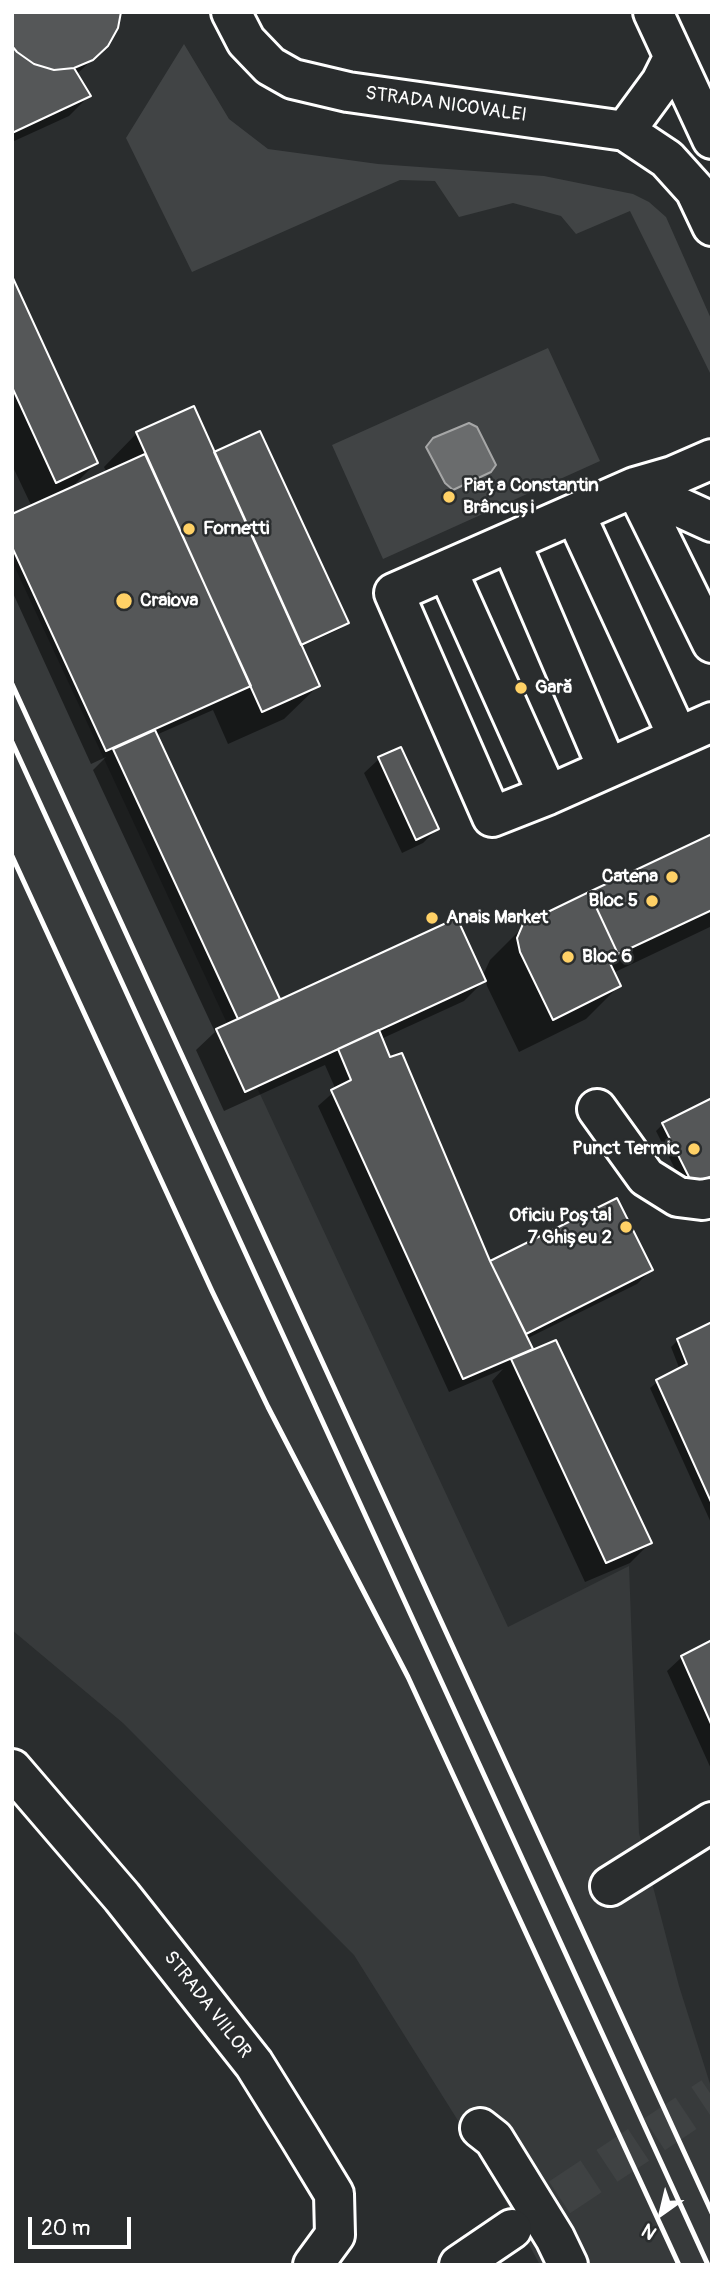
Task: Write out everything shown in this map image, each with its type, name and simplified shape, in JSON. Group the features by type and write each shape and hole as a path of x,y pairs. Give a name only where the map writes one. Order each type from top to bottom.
{"street":[{"name":"STRADA NICOVALEI","path":"231,12 246,41 270,66 293,79 348,92 625,131"},
{"path":"653,12 712,139"},
{"path":"673,58 661,82 625,131 674,166 695,190 712,226"},
{"path":"712,459 673,476 635,487 394,593 492,817 712,722"},
{"path":"635,487 712,522"},
{"path":"635,487 712,643"},
{"path":"575,514 677,737"},
{"path":"511,543 607,767"},
{"path":"447,570 548,795"},
{"path":"597,1109 646,1177 678,1197 702,1200 712,1198"},
{"name":"STRADA VIILOR","path":"12,1769 122,1897 254,2064 334,2194 335,2235 313,2265"},
{"path":"610,1886 712,1822"},
{"path":"480,2128 494,2139 555,2238 568,2265"},
{"path":"459,2265 512,2229"}],"shaded area":[{"path":"184,44 229,119 268,149 378,164 544,176 633,194 649,202 666,217 712,321 712,377 630,211 576,234 561,216 513,203 459,217 435,181 400,180 192,272 126,138"},
{"path":"548,348 600,461 383,559 332,445"},
{"path":"469,423 477,427 496,465 491,472 453,490 445,483 426,447 433,438"},
{"path":"12,561 508,1627 629,1566 639,1833 679,1986 712,2090 712,2265 540,2265 484,2162 354,1955 123,1723 12,1630"}],"building":[{"path":"12,12 121,12 118,28 108,46 93,60 74,68 54,70 34,64 12,46"},
{"path":"12,46 34,64 54,70 74,68 91,96 12,133"},
{"path":"12,276 98,463 56,483 12,387"},
{"path":"194,406 320,686 262,712 136,432"},
{"path":"260,431 349,623 301,645 214,452"},
{"path":"145,454 251,686 106,751 12,547 12,514"},
{"path":"155,730 280,999 238,1019 113,749"},
{"path":"401,747 439,829 416,840 378,757"},
{"name":"Bloc 5","path":"712,834 712,910 618,954 589,892"},
{"name":"Bloc 6","path":"589,892 618,954 608,959 621,986 553,1020 520,952 517,938 523,924"},
{"path":"457,918 486,981 245,1092 216,1029"},
{"path":"379,1030 390,1057 402,1053 490,1261 533,1349 463,1379 331,1090 351,1080 338,1049"},
{"name":"Punct Termic","path":"712,1098 712,1176 693,1185 662,1123"},
{"path":"617,1198 653,1270 526,1334 490,1261"},
{"path":"712,1322 712,1504 656,1380 687,1364 677,1339"},
{"path":"556,1340 652,1543 606,1563 511,1359"},
{"path":"712,1640 712,1726 681,1656"}],"tunnel":[{"path":"512,2229 712,2096"}],"railway":[{"path":"12,684 712,2213"},
{"path":"12,742 708,2265"},
{"path":"12,856 212,1291 268,1407 408,1677 679,2265"}],"place":[{"name":"Piața Constantin Brâncuși","path":"449,497"},
{"name":"Fornetti","path":"189,529"},
{"name":"Craiova","path":"124,601"},
{"name":"Gară","path":"521,688"},
{"name":"Catena","path":"672,877"},
{"name":"Bloc 5","path":"652,901"},
{"name":"Anais Market","path":"432,918"},
{"name":"Bloc 6","path":"568,957"},
{"name":"Punct Termic","path":"694,1149"},
{"name":"Oficiu Poștal 7 Ghișeu 2","path":"626,1227"}]}
